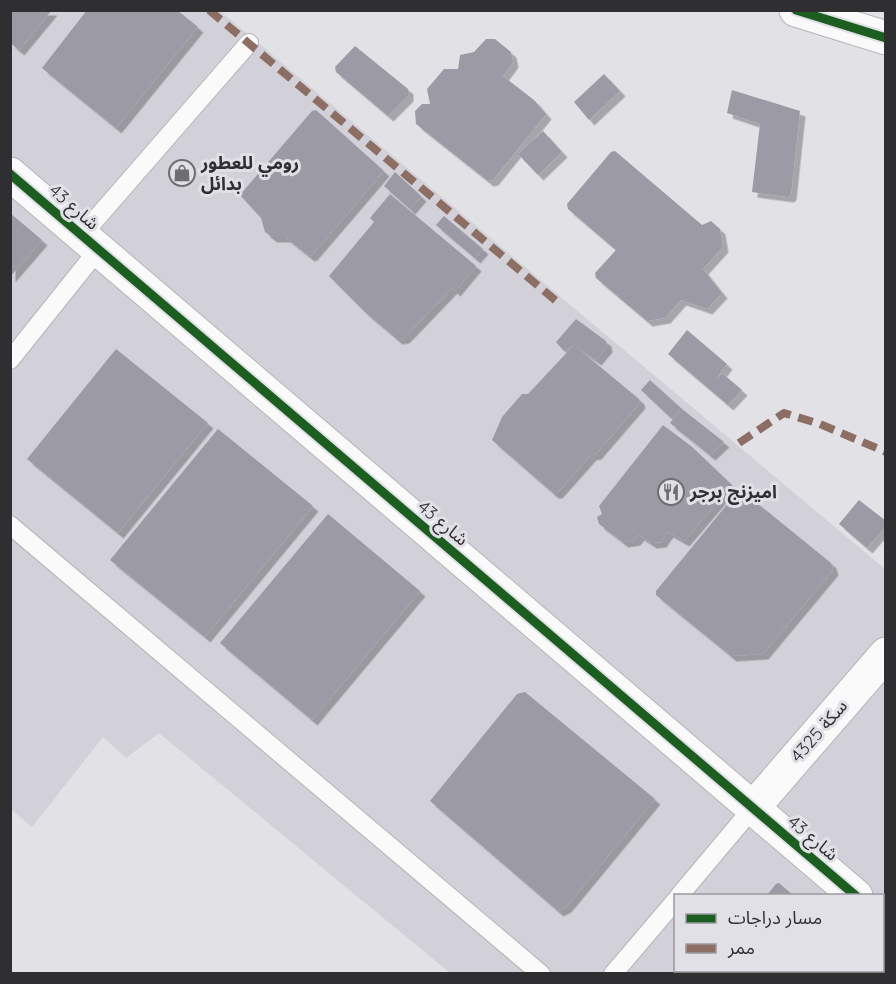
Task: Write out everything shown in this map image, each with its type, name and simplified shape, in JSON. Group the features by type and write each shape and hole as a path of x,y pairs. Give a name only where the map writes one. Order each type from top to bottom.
{"street":[{"path":"796,10 885,38"},
{"name":"شارع 43","path":"10,174 854,894"},
{"name":"سكة 4325","path":"752,808 885,654"}],"lane":[{"path":"10,360 90,242 249,43"},
{"path":"10,525 541,974"},
{"path":"681,894 752,808"},
{"path":"613,974 674,901"}],"shaded area":[{"path":"10,11 220,11 885,569 885,973 450,973 159,733 126,758 103,737 32,827 11,809"}],"building":[{"path":"10,10 52,10 19,50 10,43"},
{"path":"87,10 177,10 198,27 116,128 42,68"},
{"path":"486,39 495,39 511,52 513,62 503,76 534,100 546,114 493,180 488,181 416,124 415,111 422,104 430,104 427,89 444,69 458,69 460,55 474,52"},
{"path":"355,46 408,89 408,96 388,116 336,72 335,67"},
{"path":"604,74 620,91 589,120 574,102"},
{"path":"732,90 800,111 791,195 788,197 752,192 760,124 727,113"},
{"path":"316,110 384,171 309,256 285,237 272,237 265,232 261,218 240,195 312,111"},
{"path":"543,131 562,152 538,175 518,154"},
{"path":"615,151 702,225 711,221 720,229 723,247 703,269 722,293 707,309 681,300 665,318 647,321 596,278 595,273 616,250 568,209 567,204 611,152"},
{"path":"395,172 421,196 410,209 384,186"},
{"path":"390,194 476,266 455,291 452,288 404,338 397,339 366,313 329,276 374,222 370,218"},
{"path":"10,213 42,240 10,277"},
{"path":"444,216 483,249 475,258 436,225"},
{"path":"576,319 606,341 607,347 596,360 575,346 639,399 640,403 596,454 591,455 557,493 553,493 492,440 502,417 522,394 528,394 574,345 564,351 556,342"},
{"path":"687,330 727,364 716,379 722,373 742,390 728,405 668,354"},
{"path":"116,349 208,423 118,533 27,459"},
{"path":"650,380 682,409 671,418 641,390"},
{"path":"682,409 724,442 710,455 670,423"},
{"path":"663,425 691,446 732,485 684,541 668,532 661,542 651,543 639,535 635,540 623,542 599,524 597,517 602,514 599,506"},
{"path":"218,429 313,506 205,637 110,560"},
{"path":"741,490 831,563 833,570 763,654 731,656 656,595 656,591"},
{"path":"859,500 886,521 886,526 867,548 839,524"},
{"path":"328,514 420,591 312,720 220,643"},
{"path":"525,692 655,799 566,907 558,911 430,801 517,694"},
{"path":"779,883 792,894 768,894"},
{"path":"700,972 814,972 813,974 699,974"}],"marked path":[{"path":"209,10 561,305"},
{"path":"739,443 784,413 820,424 886,452"}],"cycle path":[{"path":"796,10 886,38"},
{"path":"10,174 854,894"}],"place":[{"name":"رومي للعطور بدائل","path":"182,173"},
{"name":"اميزنج برجر","path":"671,492"}]}
